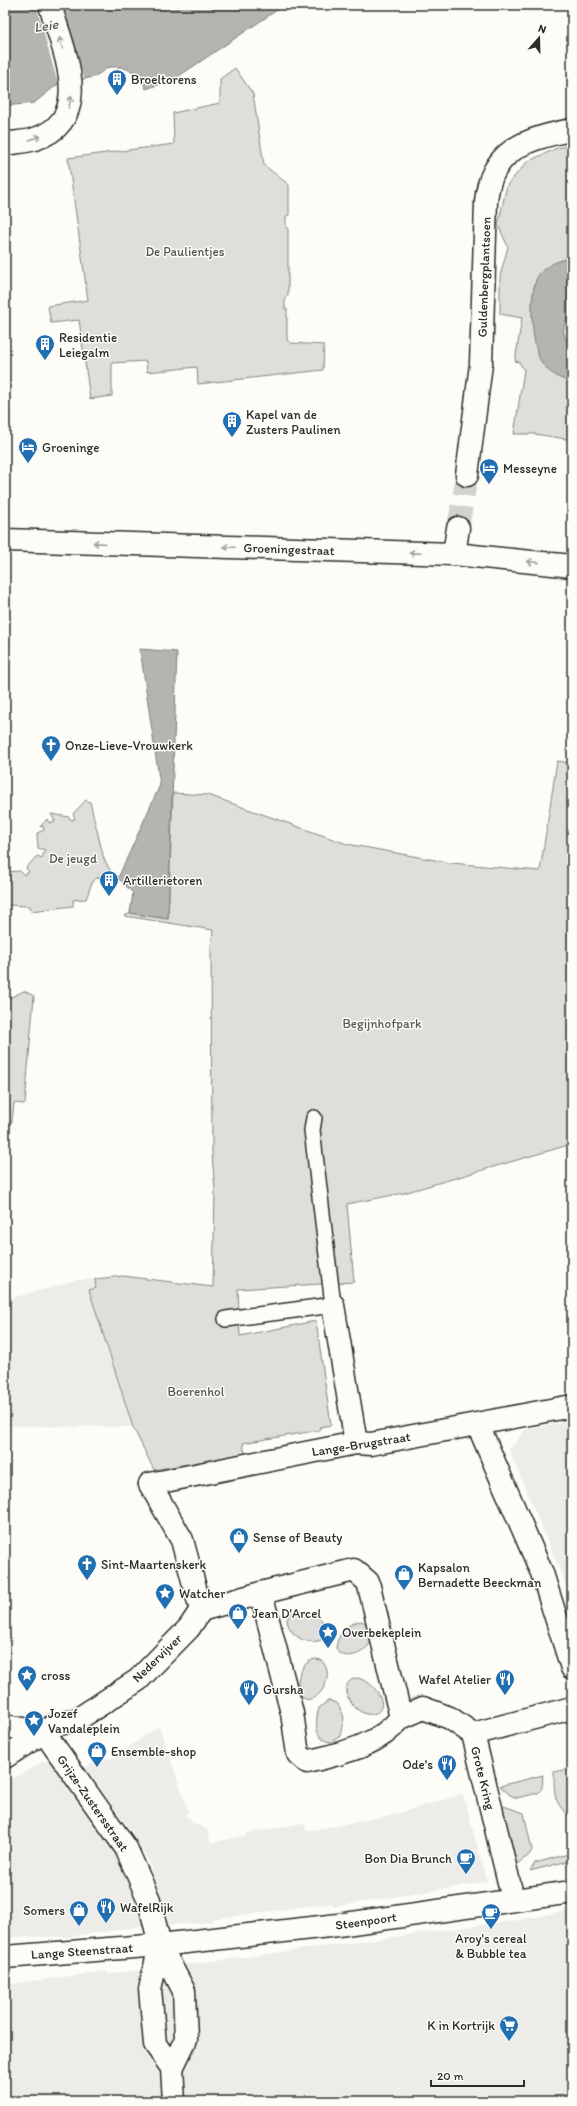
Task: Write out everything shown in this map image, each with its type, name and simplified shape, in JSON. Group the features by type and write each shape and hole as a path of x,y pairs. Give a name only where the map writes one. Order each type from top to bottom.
{"street":[{"path":"5,144 36,139 53,129 67,112 72,91 72,81 50,5"},
{"name":"Guldenbergplantsoen","path":"467,475 481,364 486,202 489,182 496,164 510,151 538,139 572,130"},
{"path":"454,554 458,528"},
{"name":"Groeningestraat","path":"5,540 454,554 572,566"},
{"path":"332,1295 356,1443"},
{"name":"Lange-Brugstraat","path":"201,1610 182,1540 150,1484 356,1443 371,1444 478,1425 572,1406"},
{"path":"478,1425 542,1573 572,1668"},
{"path":"201,1610 261,1593 354,1570 368,1582 401,1718"},
{"path":"261,1593 292,1714 298,1754 308,1762 343,1753 385,1735 401,1718 423,1708 450,1718 473,1734"},
{"name":"Nedervijver","path":"44,1732 53,1726 78,1719 138,1680 189,1628 201,1610"},
{"name":"Grote Kring","path":"513,1899 473,1734 572,1708"},
{"path":"5,1726 44,1732"},
{"path":"5,1757 44,1732"},
{"name":"Grijze-Zustersstraat","path":"44,1732 126,1848 149,1900 160,1945"},
{"name":"Steenpoort","path":"160,1945 338,1925 513,1899 572,1892"},
{"path":"160,1945 150,1989 154,2036 155,2044 172,2068"},
{"path":"160,1945 184,1991 186,2040 172,2068 174,2101"},
{"name":"Lange Steenstraat","path":"5,1957 160,1945"}],"lane":[{"path":"226,1319 332,1295 312,1130 314,1118"}],"shaded area":[{"path":"95,1279 96,1288 89,1290 133,1427 5,1426 5,1300 77,1280"},
{"path":"572,1420 572,1597 570,1598 563,1577 509,1450 525,1430"},
{"path":"159,1726 189,1812 186,1813 186,1818 190,1817 191,1822 207,1829 211,1843 248,1835 247,1833 304,1823 306,1831 389,1816 463,1794 487,1882 333,1907 333,1903 212,1919 212,1922 167,1925 150,1864 131,1831 85,1768 99,1758 111,1759"},
{"path":"43,1761 50,1761 130,1874 138,1892 145,1926 68,1937 5,1937 5,1780 21,1775"},
{"path":"572,1910 572,2101 5,2101 5,1985 105,1971 108,1974 284,1952 518,1920"}],"green space":[{"name":"De Paulientjes","path":"235,68 253,94 264,165 289,185 289,215 286,216 286,228 288,228 288,296 285,297 285,309 287,309 287,340 291,343 324,345 323,370 198,384 197,367 147,372 146,361 112,363 112,396 90,399 79,320 51,323 48,306 88,300 68,158 174,144 173,113 220,103 220,79"},
{"path":"572,145 572,440 535,434 514,434 524,370 519,362 515,361 522,318 500,314 500,276 508,247 498,225 507,185 527,162 557,148"},
{"name":"Begijnhofpark","path":"557,761 572,763 572,1144 404,1193 347,1204 354,1282 238,1289 240,1336 316,1321 331,1425 320,1427 320,1430 243,1443 245,1454 154,1470 133,1427 89,1290 96,1288 95,1279 123,1276 213,1287 215,1190 212,1155 211,946 213,930 125,916 130,913 168,919 173,793 208,795 347,844 451,863 540,871"},
{"name":"De jeugd","path":"86,800 90,802 104,859 111,872 93,880 86,899 73,900 73,906 31,911 30,906 5,905 5,872 20,871 24,875 29,872 26,868 37,856 42,858 45,850 38,848 37,833 44,830 43,826 40,827 47,819 49,823 55,821 51,814 69,817 71,820 75,819 73,814"},
{"path":"24,991 34,996 25,1104 14,1103 12,1122 5,1122 5,1000"},
{"path":"297,1611 311,1613 322,1621 327,1630 323,1639 312,1642 306,1641 295,1635 288,1625 287,1619 291,1613"},
{"path":"361,1621 370,1625 372,1637 370,1642 367,1647 357,1654 345,1656 336,1649 338,1639 347,1627"},
{"path":"316,1659 321,1660 326,1668 327,1676 325,1685 321,1692 315,1697 309,1699 303,1698 298,1687 300,1673 306,1664"},
{"path":"356,1678 369,1683 379,1694 381,1706 379,1711 373,1714 366,1714 360,1711 349,1700 346,1687 349,1681"},
{"path":"329,1700 338,1704 344,1717 340,1736 332,1742 322,1739 317,1730 319,1708"},
{"path":"572,1768 572,1819 558,1803 556,1798 554,1772"},
{"path":"543,1775 542,1788 538,1793 517,1798 510,1795 500,1786"},
{"path":"495,1803 524,1813 532,1850 529,1855 513,1867"},
{"path":"572,1853 572,1860 530,1871 535,1863"}],"water":[{"name":"Leie","path":"5,5 301,5 277,10 173,80 146,89 141,78 132,71 121,67 109,67 94,77 58,84 34,103 5,106"},
{"path":"572,258 572,318 567,319 563,330 565,338 572,342 572,383 555,375 542,363 535,345 532,306 535,284 540,272 548,266"},
{"path":"140,649 177,652 168,919 130,913 133,893 118,878 160,785"}],"pier":[{"path":"36,5 63,5 84,78 58,84"}],"tunnel":[{"path":"458,528 467,475"}],"place":[{"name":"Broeltorens","path":"117,96"},
{"name":"Residentie Leiegalm","path":"45,361"},
{"name":"Kapel van de Zusters Paulinen","path":"232,438"},
{"name":"Groeninge","path":"28,464"},
{"name":"Messeyne","path":"489,485"},
{"name":"Onze-Lieve-Vrouwkerk","path":"51,762"},
{"name":"Artillerietoren","path":"109,897"},
{"name":"Sense of Beauty","path":"239,1554"},
{"name":"Sint-Maartenskerk","path":"87,1581"},
{"name":"Kapsalon Bernadette Beeckman","path":"404,1591"},
{"name":"Watcher","path":"165,1610"},
{"name":"Jean D'Arcel","path":"238,1630"},
{"name":"Overbekeplein","path":"328,1649"},
{"name":"cross","path":"27,1692"},
{"name":"Wafel Atelier","path":"505,1696"},
{"name":"Gursha","path":"249,1706"},
{"name":"Jozef Vandaleplein","path":"34,1737"},
{"name":"Ensemble-shop","path":"97,1768"},
{"name":"Ode's","path":"447,1781"},
{"name":"Bon Dia Brunch","path":"466,1875"},
{"name":"WafelRijk","path":"106,1924"},
{"name":"Somers","path":"79,1927"},
{"name":"Aroy's cereal & Bubble tea","path":"491,1930"},
{"name":"K in Kortrijk","path":"509,2042"}],"park label":[{"name":"Boerenhol","path":"196,1391"}]}
